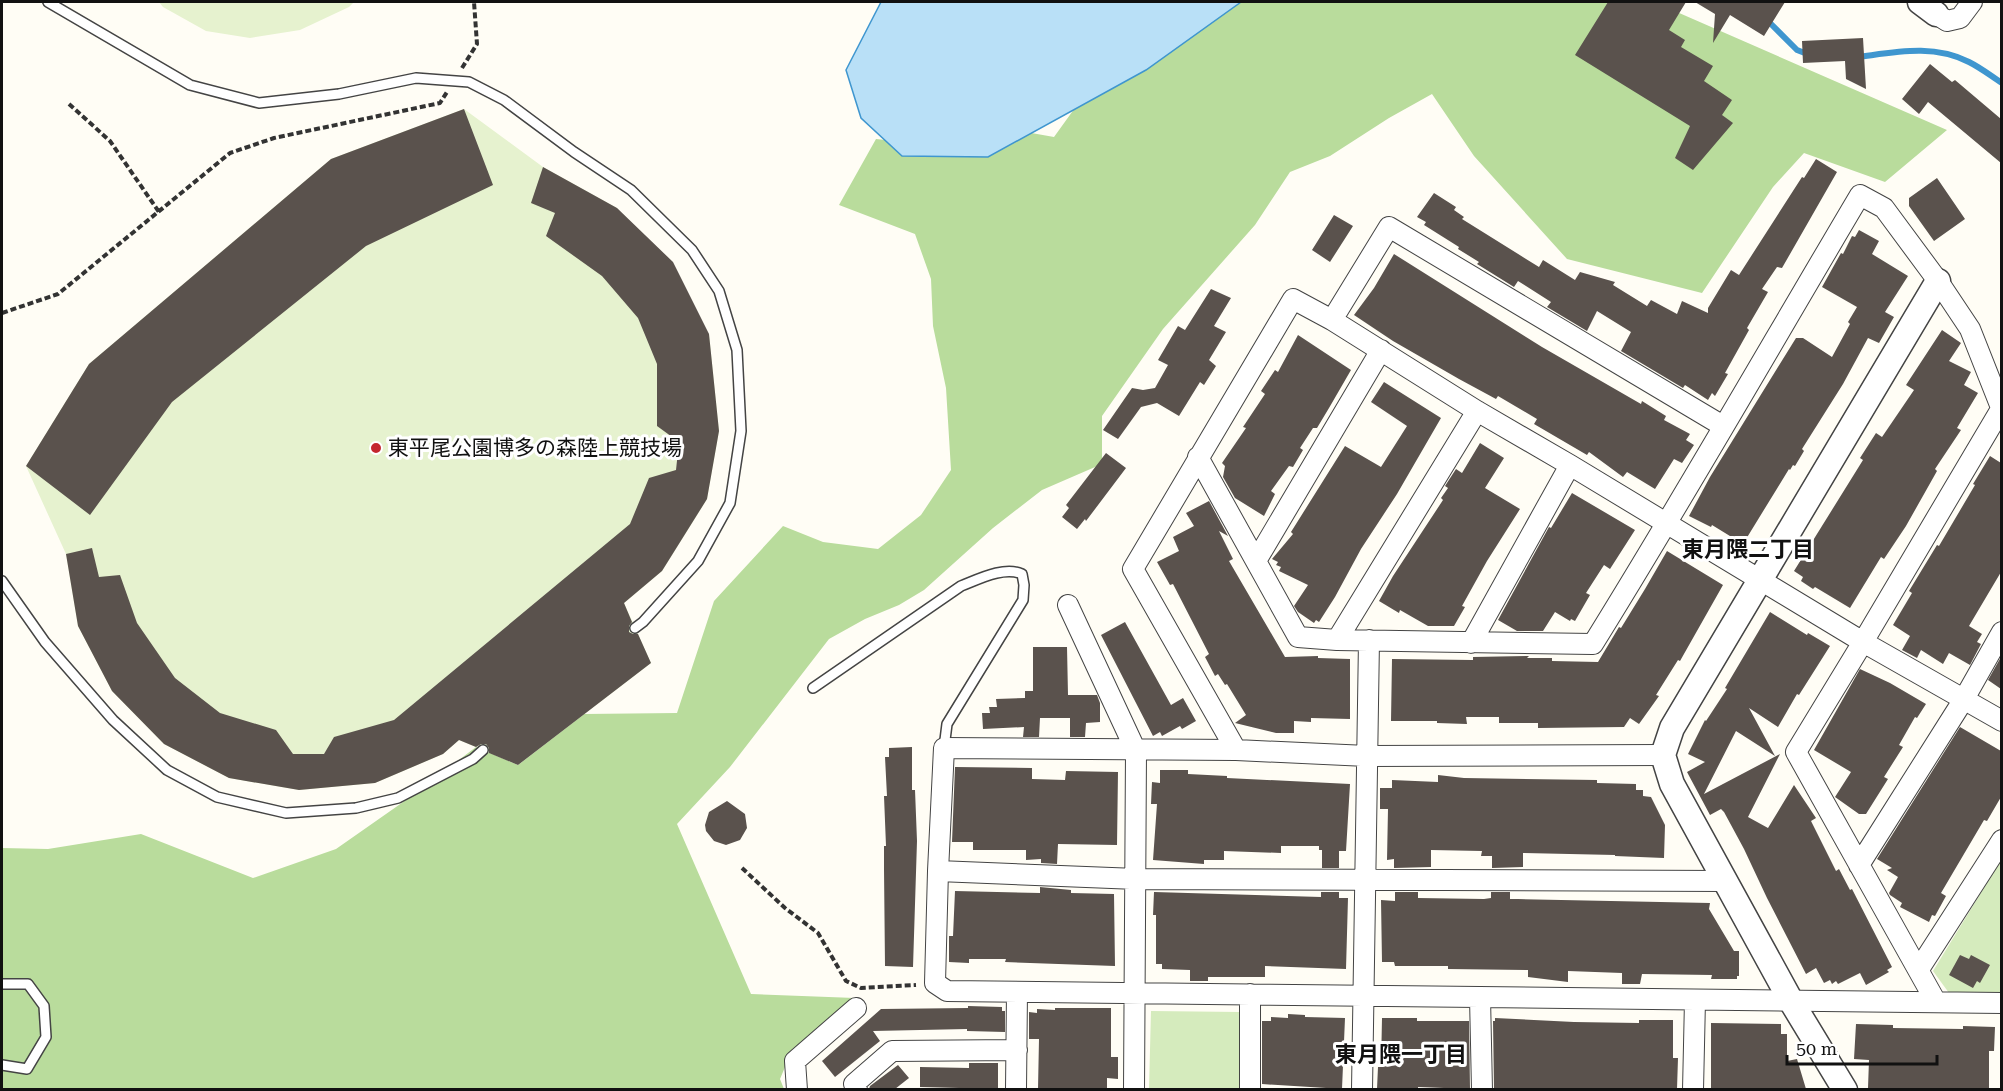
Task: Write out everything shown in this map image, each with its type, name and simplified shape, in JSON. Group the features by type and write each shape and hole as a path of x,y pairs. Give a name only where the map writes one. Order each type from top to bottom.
{"street":[{"path":"1928,8 1947,21 1960,18 1971,2"},
{"path":"1198,457 1298,637 1337,640 1593,644 1667,525 1860,195 1884,208 1970,329 2001,409 1796,752 1936,1002"},
{"path":"1332,320 1389,227 1723,426"},
{"path":"1845,1089 1791,1001 1725,882 1672,784 1663,755 1672,728 1938,281"},
{"path":"1236,750 1133,569 1293,299 1382,350 1477,411 1863,642 2001,721"},
{"path":"1256,561 1382,350"},
{"path":"1337,640 1477,411"},
{"path":"1472,642 1570,465"},
{"path":"1068,605 1136,751 1134,1089"},
{"path":"1859,866 1964,699 2001,632"},
{"path":"1362,1089 1369,640"},
{"path":"1663,755 1367,756 1236,750 945,748 935,983 946,991 2001,1003"},
{"path":"1919,969 2001,840"},
{"path":"938,871 1137,879 1725,882"},
{"path":"1016,1089 1017,992"},
{"path":"1250,994 1250,1089"},
{"path":"1480,997 1482,1089"},
{"path":"1693,1089 1695,1000"},
{"path":"797,1089 795,1061 856,1008"},
{"path":"857,1089 854,1084 892,1051 1017,1050"}],"lane":[{"path":"48,2 190,86 259,103 339,94 416,78 469,82 504,100 574,152 631,190 692,250 719,291 737,350 741,431 729,503 698,561 635,628"},
{"path":"813,688 962,585 1014,570 1022,574 1023,600 947,724 945,748"},
{"path":"2,580 45,642 113,720 167,770 217,797 286,813 356,808 398,798 473,759 483,750"},
{"path":"2,984 28,984 44,1006 46,1037 27,1069 2,1065"}],"path":[{"path":"2,313 58,294 230,153 274,138 440,103 477,44 474,2"},
{"path":"69,104 110,141 159,212"},
{"path":"742,868 785,908 818,933 846,981 861,988 935,983"}],"green space":[{"path":"159,2 354,2 349,7 300,30 250,38 206,31 163,7"},
{"path":"1219,2 1654,2 1947,130 1885,182 1804,153 1773,187 1702,293 1567,259 1474,156 1432,94 1389,118 1330,156 1290,172 1255,225 1163,329 1102,416 1102,464 1042,490 993,528 924,590 899,605 865,619 829,639 730,767 677,824 751,994 855,998 790,1055 780,1079 784,1089 2,1090 2,848 48,849 141,834 253,878 336,849 476,747 518,765 584,714 677,713 714,601 783,526 823,542 878,549 921,515 951,470 946,388 933,326 931,279 915,234 839,205 876,139 956,147 1009,129 1054,137 1103,69"},
{"name":"東平尾公園博多の森陸上競技場","path":"464,109 543,167 617,208 709,334 719,431 707,499 662,571 624,603 651,663 518,765 459,740 443,754 375,783 299,790 229,778 164,744 112,691 78,626 66,554 26,466 89,364 331,159"},
{"path":"2001,860 2001,992 1949,993 1933,971"},
{"path":"1151,1011 1240,1012 1239,1089 1149,1089"}],"water":[{"path":"881,2 1241,2 1146,70 988,157 902,156 861,118 846,70"}],"building":[{"path":"1608,2 1686,2 1669,30 1685,40 1681,47 1713,66 1704,81 1732,100 1722,115 1733,123 1693,170 1675,158 1690,126 1575,55"},
{"path":"1695,2 1785,2 1764,36 1730,15 1713,43 1715,14"},
{"path":"1863,38 1866,89 1846,79 1845,61 1803,63 1802,41"},
{"path":"1930,64 1952,82 1955,80 2001,119 2001,163 1928,102 1919,114 1902,99"},
{"path":"464,109 493,185 366,246 172,402 90,515 26,466 89,364 331,159"},
{"path":"1816,159 1837,172 1782,268 1777,267 1762,289 1768,292 1725,373 1728,374 1715,396 1712,393 1708,400 1685,385 1683,388 1621,351 1631,332 1597,311 1587,331 1547,307 1551,302 1518,281 1514,287 1477,264 1479,262 1424,225 1426,222 1417,217 1434,193 1456,207 1454,210 1464,217 1462,219 1539,267 1543,260 1575,280 1580,272 1615,282 1613,285 1647,306 1651,300 1677,314 1682,301 1708,313 1708,308 1731,270 1739,275"},
{"path":"543,167 617,208 673,262 709,334 719,431 707,499 662,571 624,603 632,622 629,632 638,634 651,663 518,765 489,753 486,744 476,747 459,740 443,754 375,783 299,790 229,778 164,744 112,691 78,626 66,554 92,548 99,577 120,575 137,623 175,678 220,713 276,730 293,754 324,754 334,737 394,720 630,524 649,478 676,470 679,442 657,426 657,364 638,318 602,276 546,236 555,213 531,203"},
{"path":"1937,178 1965,219 1934,241 1909,206 1909,198"},
{"path":"1334,215 1353,226 1330,262 1312,250"},
{"path":"1859,230 1879,241 1872,254 1908,276 1885,312 1894,317 1879,343 1868,338 1843,384 1802,449 1804,451 1795,466 1789,469 1743,544 1712,525 1711,527 1689,516 1710,477 1796,338 1803,338 1832,357 1857,307 1822,287 1852,236 1855,237"},
{"path":"1394,254 1542,347 1666,416 1664,420 1690,434 1686,440 1694,445 1682,463 1674,459 1655,489 1627,472 1623,477 1589,452 1587,455 1534,424 1537,419 1498,396 1496,399 1459,379 1393,341 1354,315 1374,288"},
{"path":"1211,289 1231,298 1214,326 1226,332 1209,360 1216,366 1204,385 1200,382 1179,416 1157,403 1141,407 1118,439 1103,430 1132,388 1143,390 1155,388 1168,365 1158,360 1178,326 1185,330"},
{"path":"1942,330 1961,343 1949,361 1971,372 1964,385 1978,393 1957,428 1961,430 1935,469 1937,471 1906,526 1884,559 1881,557 1850,608 1815,587 1813,589 1801,581 1803,577 1794,571 1863,460 1860,458 1876,433 1882,437 1914,390 1906,385"},
{"path":"1298,335 1351,370 1317,428 1313,428 1300,448 1303,450 1293,467 1289,466 1271,491 1275,494 1264,516 1235,498 1223,477 1225,466 1222,463 1246,428 1243,427 1265,394 1261,391 1275,370 1278,372"},
{"path":"1384,382 1441,418 1397,494 1361,549 1335,597 1319,622 1316,620 1314,623 1298,612 1294,606 1308,585 1279,571 1281,567 1276,565 1278,562 1272,559 1293,534 1291,532 1345,446 1381,467 1407,426 1371,402"},
{"path":"1480,443 1504,458 1485,488 1520,509 1487,561 1462,606 1465,607 1454,626 1428,626 1379,601 1443,500 1441,498 1448,488 1445,486 1456,469 1462,473"},
{"path":"1106,453 1126,468 1086,521 1085,519 1077,529 1062,517 1069,508 1066,505"},
{"path":"1990,456 2001,463 2001,572 1969,626 1982,634 1977,642 1981,644 1970,665 1949,653 1943,664 1921,650 1917,658 1902,650 1910,636 1893,625 1912,593 1909,591 1937,545 1939,546"},
{"path":"1572,493 1635,530 1610,569 1604,565 1586,593 1590,595 1575,621 1571,619 1570,621 1555,612 1543,631 1517,631 1498,620 1549,527 1551,528"},
{"path":"1209,501 1228,536 1219,531 1233,559 1229,561 1285,657 1318,656 1318,658 1350,659 1350,719 1311,718 1311,722 1294,721 1294,733 1276,733 1235,723 1246,715 1227,684 1225,685 1218,674 1215,676 1205,657 1209,654 1173,584 1170,585 1157,562 1179,551 1173,537 1194,526 1186,513"},
{"path":"1667,551 1723,585 1680,661 1678,660 1656,695 1659,696 1639,724 1630,718 1624,727 1538,728 1538,723 1499,723 1499,717 1466,717 1467,724 1437,723 1437,721 1391,721 1392,659 1473,660 1473,657 1529,656 1527,658 1552,658 1552,661 1598,662"},
{"path":"1770,612 1830,646 1799,695 1797,694 1778,727 1749,708 1775,756 1736,731 1704,794 1780,754 1748,817 1768,828 1794,785 1816,818 1811,821 1836,871 1839,869 1850,890 1852,889 1892,967 1887,970 1889,972 1866,985 1860,973 1838,984 1836,981 1832,984 1830,980 1824,983 1816,968 1806,974 1724,812 1721,809 1710,815 1687,772 1705,762 1688,754 1705,720 1727,689 1725,688"},
{"path":"1125,622 1171,705 1183,698 1196,721 1182,729 1180,726 1162,736 1160,732 1153,736 1101,635"},
{"path":"1033,647 1067,647 1068,695 1097,695 1100,703 1100,722 1086,723 1085,737 1070,737 1070,718 1040,718 1039,737 1023,737 1024,727 983,729 982,713 990,713 989,707 997,707 996,699 1025,698 1025,691 1033,691"},
{"path":"2001,657 2001,689 1988,680"},
{"path":"1860,669 1926,704 1917,718 1915,717 1899,745 1903,747 1884,777 1888,779 1866,814 1859,814 1835,797 1851,772 1814,750"},
{"path":"1960,727 2001,751 2001,797 1987,821 1984,820 1941,893 1946,896 1929,922 1900,907 1902,903 1890,895 1898,877 1887,870 1892,868 1877,859"},
{"path":"912,747 912,790 915,790 917,841 913,967 885,966 884,796 887,796 885,757 889,757 889,748"},
{"path":"955,767 1032,768 1032,779 1065,780 1066,771 1118,772 1117,845 1058,844 1057,864 1041,863 1041,859 1026,860 1026,850 973,850 973,842 952,842"},
{"path":"1160,770 1188,770 1188,774 1227,776 1227,778 1350,784 1346,851 1339,851 1339,868 1322,868 1322,850 1319,850 1319,846 1281,846 1281,853 1224,851 1224,860 1204,860 1204,864 1153,860 1157,804 1151,804 1152,782 1160,783"},
{"path":"1438,775 1464,778 1597,780 1597,783 1636,784 1636,790 1643,790 1643,796 1651,797 1665,825 1664,858 1523,853 1523,867 1492,868 1492,856 1481,856 1482,851 1431,850 1431,867 1394,868 1394,859 1387,860 1388,809 1380,809 1380,788 1392,788 1392,780 1438,782"},
{"path":"727,801 745,814 747,828 740,840 726,845 714,841 706,831 705,825 709,812"},
{"path":"1040,887 1071,890 1071,893 1114,894 1115,966 1005,962 1006,959 969,959 969,963 949,962 949,936 953,936 955,891 1040,893"},
{"path":"1154,892 1321,897 1321,892 1339,892 1339,898 1348,898 1346,969 1265,966 1265,977 1208,977 1208,981 1190,981 1190,970 1162,969 1162,964 1156,964"},
{"path":"1395,892 1418,892 1418,898 1484,899 1491,898 1491,892 1510,892 1510,899 1710,903 1709,909 1734,951 1739,951 1739,976 1737,979 1711,979 1712,975 1642,974 1640,984 1622,984 1622,973 1568,971 1568,982 1528,977 1528,970 1395,966 1394,962 1382,962 1381,900 1395,901"},
{"path":"1960,955 1969,959 1971,955 1990,965 1980,983 1977,981 1973,988 1949,975"},
{"path":"968,1006 1002,1007 1002,1011 1005,1011 1005,1032 967,1031 967,1029 873,1031 880,1041 835,1077 822,1061 881,1009 968,1008"},
{"path":"1055,1008 1111,1008 1111,1057 1118,1057 1118,1079 1107,1078 1107,1089 1038,1089 1039,1039 1029,1039 1029,1012 1037,1013 1037,1009 1055,1010"},
{"path":"1288,1014 1305,1015 1305,1017 1345,1018 1342,1089 1262,1084 1262,1021 1271,1021 1271,1017 1288,1018"},
{"path":"1382,1018 1469,1021 1470,1089 1418,1087 1418,1089 1377,1089 1378,1067 1381,1067"},
{"path":"1495,1018 1639,1023 1639,1020 1673,1020 1673,1058 1678,1058 1677,1089 1494,1089 1493,1021"},
{"path":"1711,1023 1781,1024 1781,1034 1787,1034 1787,1061 1797,1059 1806,1089 1711,1089"},
{"path":"1856,1024 1893,1025 1893,1028 1995,1027 1994,1051 1989,1051 1989,1089 1868,1088 1869,1060 1854,1059"},
{"path":"969,1063 998,1063 998,1089 920,1087 920,1067 969,1068"},
{"path":"898,1065 909,1078 895,1089 869,1089 870,1086"}],"waterway":[{"path":"1767,20 1797,50 1810,55"},
{"path":"1858,57 1915,51 1942,53 1969,62 2002,83"}],"place":[{"name":"東平尾公園博多の森陸上競技場","path":"376,448"}],"district":[{"name":"東月隈二丁目","path":"1748,549"},
{"name":"東月隈一丁目","path":"1401,1054"}]}
